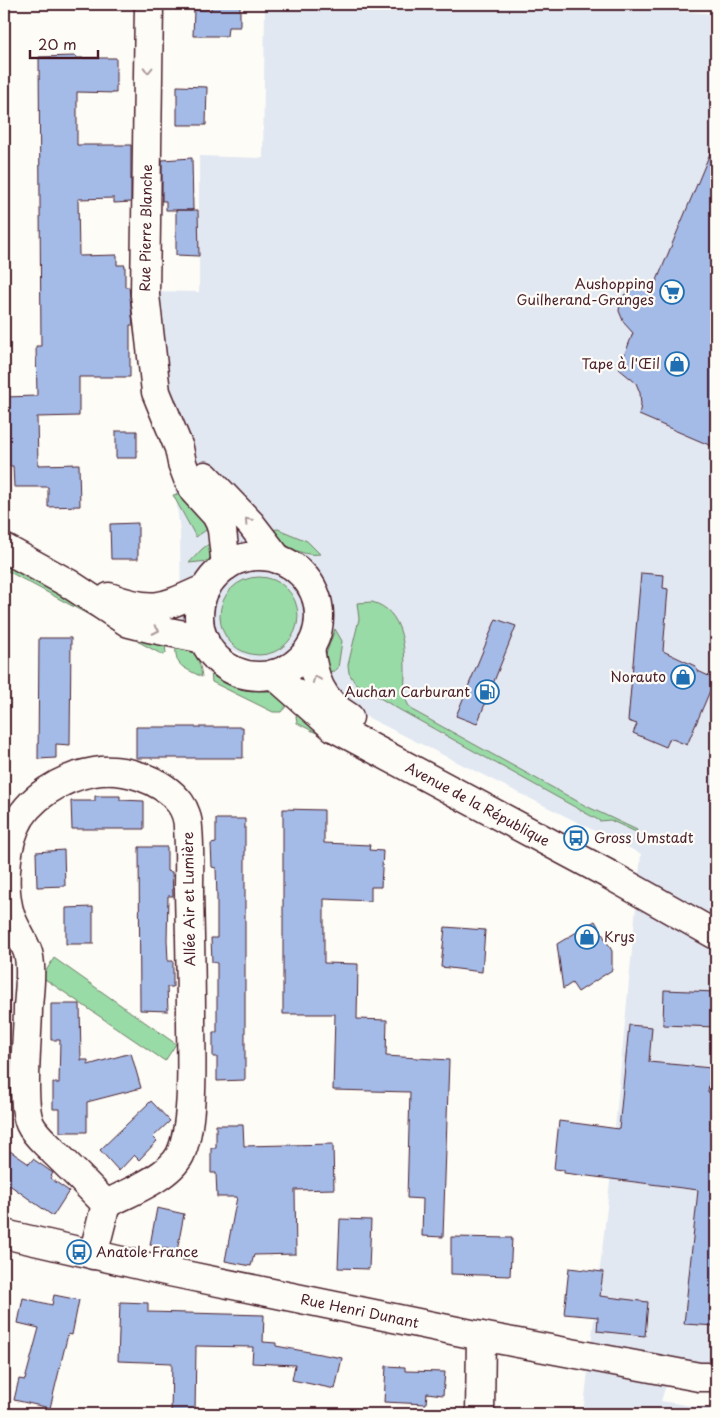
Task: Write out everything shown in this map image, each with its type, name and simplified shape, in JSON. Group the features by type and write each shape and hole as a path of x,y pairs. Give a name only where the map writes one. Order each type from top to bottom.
{"street":[{"name":"Rue Pierre Blanche","path":"149,4 145,295 156,392 179,448 188,479 194,490 220,523 226,566"},
{"name":"Rue Pierre Blanche","path":"179,448 210,483 251,524 278,559"},
{"path":"4,548 68,582 129,623 204,639"},
{"path":"251,556 278,559 298,570 310,584 318,602 319,622 316,635 310,648 300,659 287,668 273,674 249,675 227,666 210,650 204,639 199,618 200,608 206,588 212,579 226,566 251,556"},
{"path":"68,582 133,606 149,608 169,605 206,588"},
{"name":"Avenue de la République","path":"310,648 313,671 318,684 329,702 342,713 716,915"},
{"name":"Avenue de la République","path":"273,674 333,727 608,874 716,935"},
{"name":"Allée Air et Lumière","path":"107,771 130,774 158,785 180,803 185,813 188,826 191,997 190,1082 186,1140 179,1157 170,1169 106,1204 39,1136 29,1121 26,1096 29,955 9,913 6,868 9,845 15,826 33,802 42,794 65,782 94,772 107,771"},
{"path":"93,1255 106,1204"},
{"name":"Rue Henri Dunant","path":"4,1234 93,1255 481,1336 699,1378 716,1377"},
{"path":"480,1414 481,1336"}],"shaded area":[{"path":"265,4 593,4 716,14 716,1366 673,1362 661,1401 716,1410 716,1414 583,1414 610,1181 641,854 181,624 180,532 152,291 199,292 199,156 263,158"}],"green space":[{"path":"184,493 212,526 196,537 173,495"},
{"path":"278,529 307,541 320,554 306,553 285,545 269,530"},
{"path":"217,538 214,551 208,561 189,563 202,549"},
{"path":"4,564 119,626 164,638 166,653 163,655 4,569"},
{"path":"251,577 267,577 281,583 292,594 298,608 298,624 292,638 281,649 267,655 251,655 237,649 226,638 220,624 220,608 226,594 237,583"},
{"path":"372,602 382,606 390,613 400,631 404,652 405,697 412,710 586,806 637,830 636,832 610,820 600,821 355,683 349,673 348,665 359,619 357,603"},
{"path":"335,629 342,641 338,668 335,671 324,672 326,654"},
{"path":"176,641 195,655 202,677 180,665 176,656"},
{"path":"211,672 231,686 246,690 269,691 292,700 281,712 273,712 212,682"},
{"path":"301,707 328,739 297,723 296,716"},
{"path":"54,958 176,1044 165,1061 42,977"}],"building":[{"path":"211,4 240,4 240,27 228,27 227,36 193,36 194,10 211,10"},
{"path":"76,56 76,58 116,58 116,93 77,92 77,145 131,145 131,202 114,203 114,198 78,199 79,256 117,255 117,265 125,265 125,287 129,287 133,325 130,325 130,377 79,377 79,416 37,417 38,465 79,464 80,506 48,507 48,487 14,487 13,466 4,466 4,397 37,396 36,346 41,346 39,57"},
{"path":"177,86 207,87 206,125 177,125"},
{"name":"Aushopping Guilherand-Granges","path":"716,139 716,448 639,415 641,405 640,393 636,383 619,369 633,333 624,323 619,311 624,295 632,289 655,285"},
{"path":"192,158 193,210 166,210 166,201 162,201 162,160"},
{"path":"176,210 198,210 199,256 176,255"},
{"path":"116,431 137,431 137,458 116,458"},
{"path":"138,523 138,559 111,559 110,524"},
{"path":"641,573 664,575 663,588 668,589 663,651 695,666 698,671 715,679 687,745 670,738 666,747 633,733 637,724 628,721"},
{"path":"496,619 516,626 477,724 456,716"},
{"path":"39,638 71,638 70,745 56,744 56,758 38,759"},
{"path":"136,727 243,727 243,758 136,758"},
{"path":"95,796 120,796 120,800 144,801 144,829 72,829 71,801 95,801"},
{"path":"283,809 324,810 324,843 370,845 369,850 383,851 381,887 371,887 371,901 324,899 324,963 358,964 357,1019 387,1020 386,1056 449,1060 443,1237 422,1236 423,1199 407,1198 410,1092 333,1090 335,1014 283,1014"},
{"path":"216,819 245,819 245,1080 217,1081 217,1057 213,1057 213,1032 217,1032 217,963 212,962 211,938 217,938 217,897 216,868 212,867 211,844 216,843"},
{"path":"139,847 167,847 167,871 172,872 173,896 168,896 167,940 168,961 173,961 173,987 167,987 168,1011 140,1010"},
{"path":"64,850 65,886 37,887 36,852"},
{"path":"93,907 93,944 66,944 66,908"},
{"path":"595,921 612,951 612,970 578,992 572,983 563,989 557,944"},
{"path":"445,927 485,930 482,972 441,967"},
{"path":"664,990 716,992 716,1027 663,1025"},
{"path":"51,1004 80,1004 81,1060 88,1060 88,1065 131,1053 141,1088 87,1102 87,1132 60,1132 60,1109 53,1109 53,1083 59,1083 60,1040 51,1040"},
{"path":"629,1025 652,1027 649,1062 711,1068 708,1092 716,1093 716,1326 684,1324 698,1190 564,1173 564,1170 554,1169 559,1121 619,1129"},
{"path":"151,1101 170,1121 153,1137 157,1141 139,1160 134,1155 119,1171 100,1150"},
{"path":"216,1125 243,1125 244,1146 333,1144 334,1189 295,1190 296,1254 254,1255 251,1266 225,1261 237,1197 217,1197 216,1173 211,1173 211,1148 216,1148"},
{"path":"10,1151 29,1164 33,1159 53,1173 50,1178 69,1191 53,1216 4,1181 4,1161"},
{"path":"157,1208 184,1214 177,1251 150,1245"},
{"path":"340,1219 371,1220 369,1269 338,1268"},
{"path":"451,1237 512,1238 510,1276 451,1274"},
{"path":"569,1268 603,1272 600,1296 648,1302 645,1336 597,1331 598,1317 564,1314"},
{"path":"54,1295 79,1300 72,1335 68,1334 50,1408 14,1400 19,1379 25,1380 39,1328 18,1323 23,1298 52,1305"},
{"path":"120,1302 148,1303 148,1312 264,1315 263,1342 276,1343 276,1346 342,1358 335,1389 292,1380 295,1365 252,1363 253,1347 196,1346 195,1414 171,1414 172,1363 118,1361"},
{"path":"386,1366 405,1367 405,1371 445,1372 443,1395 427,1393 426,1404 384,1402"}],"place":[{"name":"Aushopping Guilherand-Granges","path":"672,292"},
{"name":"Tape à l'Œil","path":"677,364"},
{"name":"Norauto","path":"683,677"},
{"name":"Auchan Carburant","path":"487,692"},
{"name":"Gross Umstadt","path":"576,838"},
{"name":"Krys","path":"587,937"},
{"name":"Anatole France","path":"79,1252"}]}
